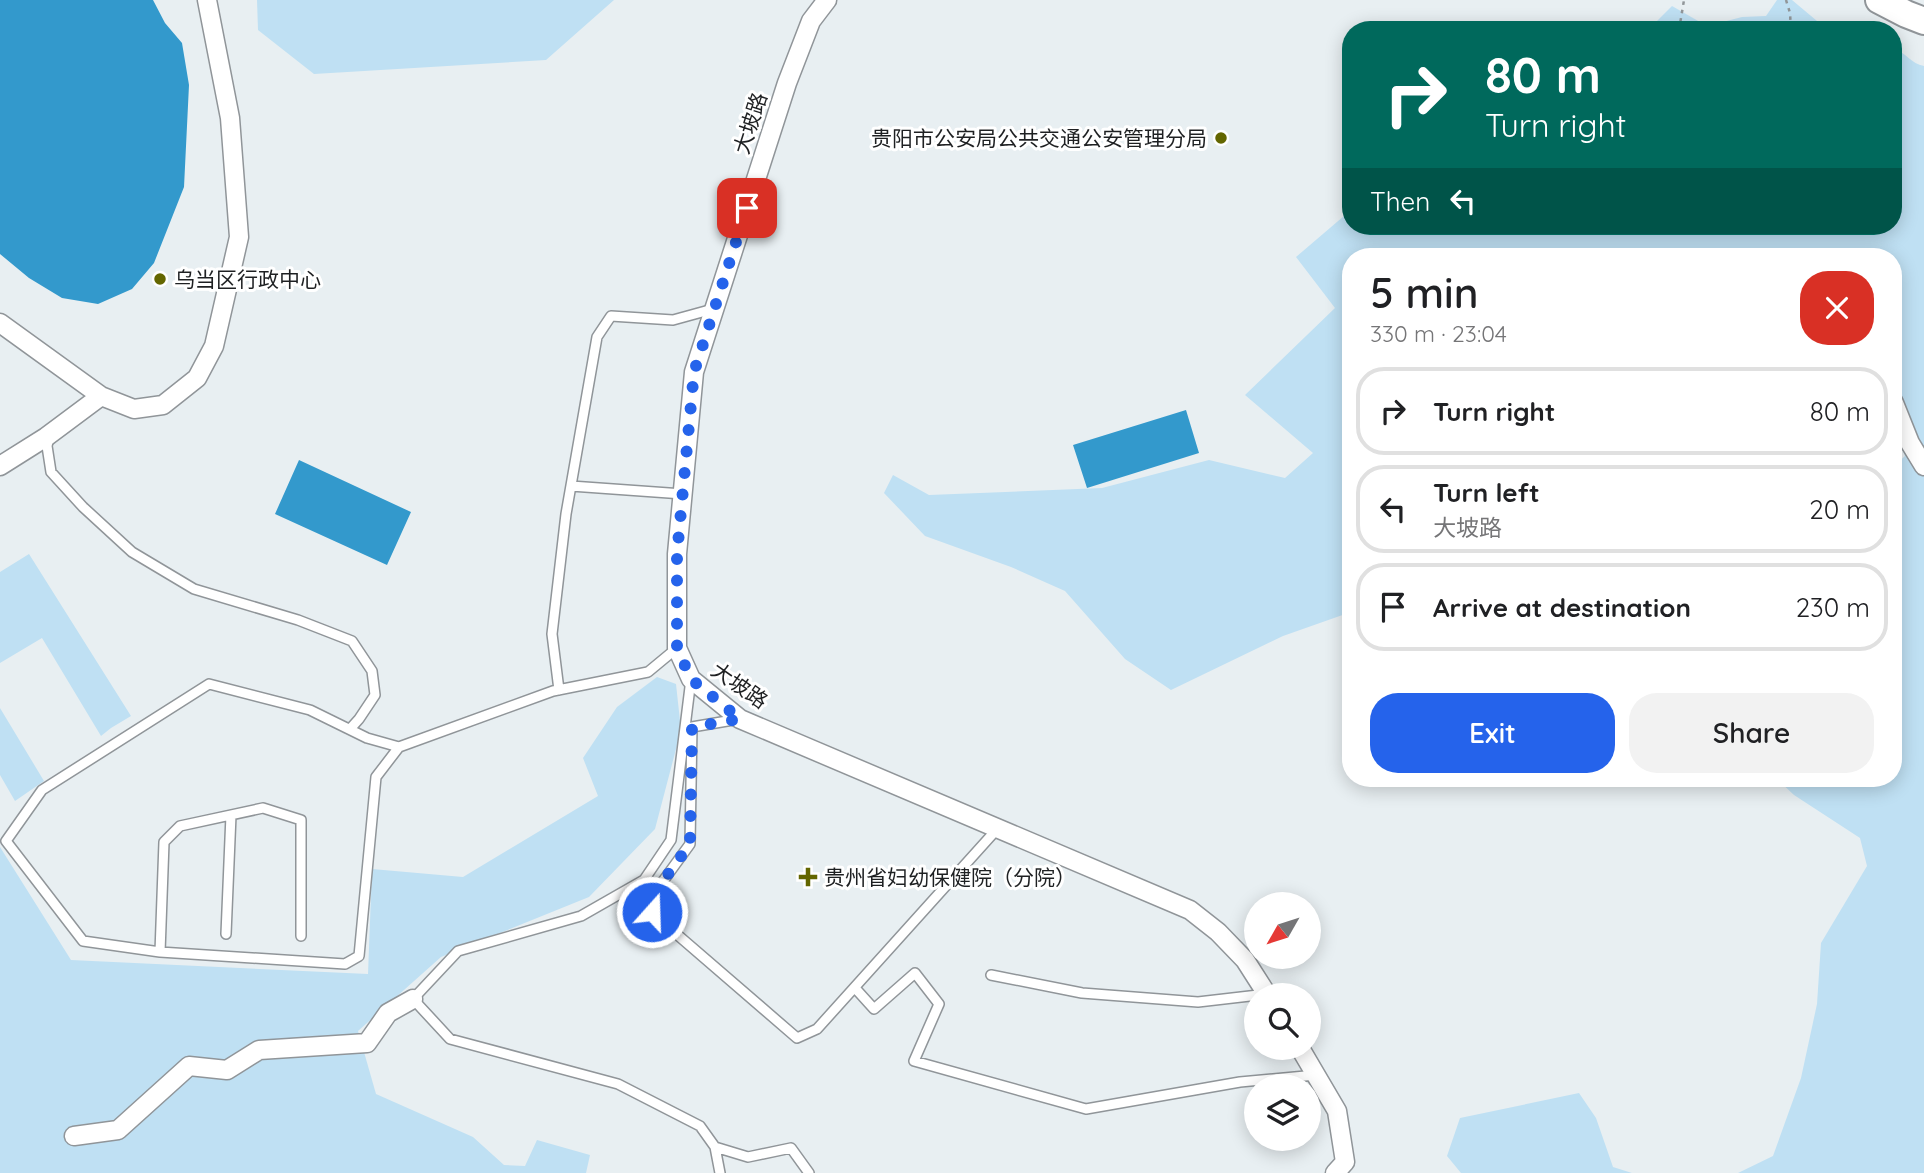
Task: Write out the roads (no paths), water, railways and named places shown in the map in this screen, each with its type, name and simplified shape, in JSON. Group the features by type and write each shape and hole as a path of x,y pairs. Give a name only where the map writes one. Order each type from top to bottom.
{"main road":[{"path":"1880,0 1924,21"}],"street":[{"path":"0,323 101,396 134,410 163,405 197,378 214,346 239,237 230,118 207,0"},
{"name":"大坡路","path":"827,0 811,22 787,83 694,372 677,554 677,648 691,679 740,719 1190,910 1218,932 1245,960 1259,983"},
{"path":"0,466 50,434 101,396"},
{"path":"1902,423 1924,466"},
{"path":"74,1136 118,1129 189,1066 227,1070 259,1050 367,1043 388,1013 414,999"},
{"path":"1321,1084 1336,1111 1345,1162 1335,1173"}],"lane":[{"path":"559,690 552,634 566,514 597,337 611,316 673,320 715,308"},
{"path":"50,434 47,446 51,472 83,507 132,552 194,589 298,620 352,641 372,671 375,695 349,729"},
{"path":"571,485 682,494"},
{"path":"399,747 367,738 310,710 209,684 42,790 6,841 83,941 160,952 345,964 359,956 376,777 399,747 559,690 648,672 677,648"},
{"path":"691,679 671,840 643,880 581,915 458,951 414,999 450,1039 618,1084 700,1126 715,1147 720,1173"},
{"path":"740,719 692,727 690,844 653,895 652,912 797,1038 817,1029 998,828"},
{"path":"160,952 163,842 180,826 263,808 300,820 301,936"},
{"path":"226,934 231,815"},
{"path":"855,988 874,1009 915,973 939,1004 914,1061 1086,1109 1244,1082"},
{"path":"991,975 1082,993 1198,1002 1244,997"},
{"path":"715,1147 748,1157 791,1148 809,1173"}],"water":[{"path":"0,0 153,0 165,23 182,43 189,85 184,187 154,263 132,289 98,304 62,298 29,278 0,254"},
{"path":"1186,410 1199,453 1087,488 1073,445"},
{"path":"299,460 411,512 387,565 275,514"}],"place":[{"name":"贵阳市公安局公共交通公安管理分局","path":"1221,138"},
{"name":"乌当区行政中心","path":"160,279"},
{"name":"贵州省妇幼保健院（分院）","path":"808,877"}]}
